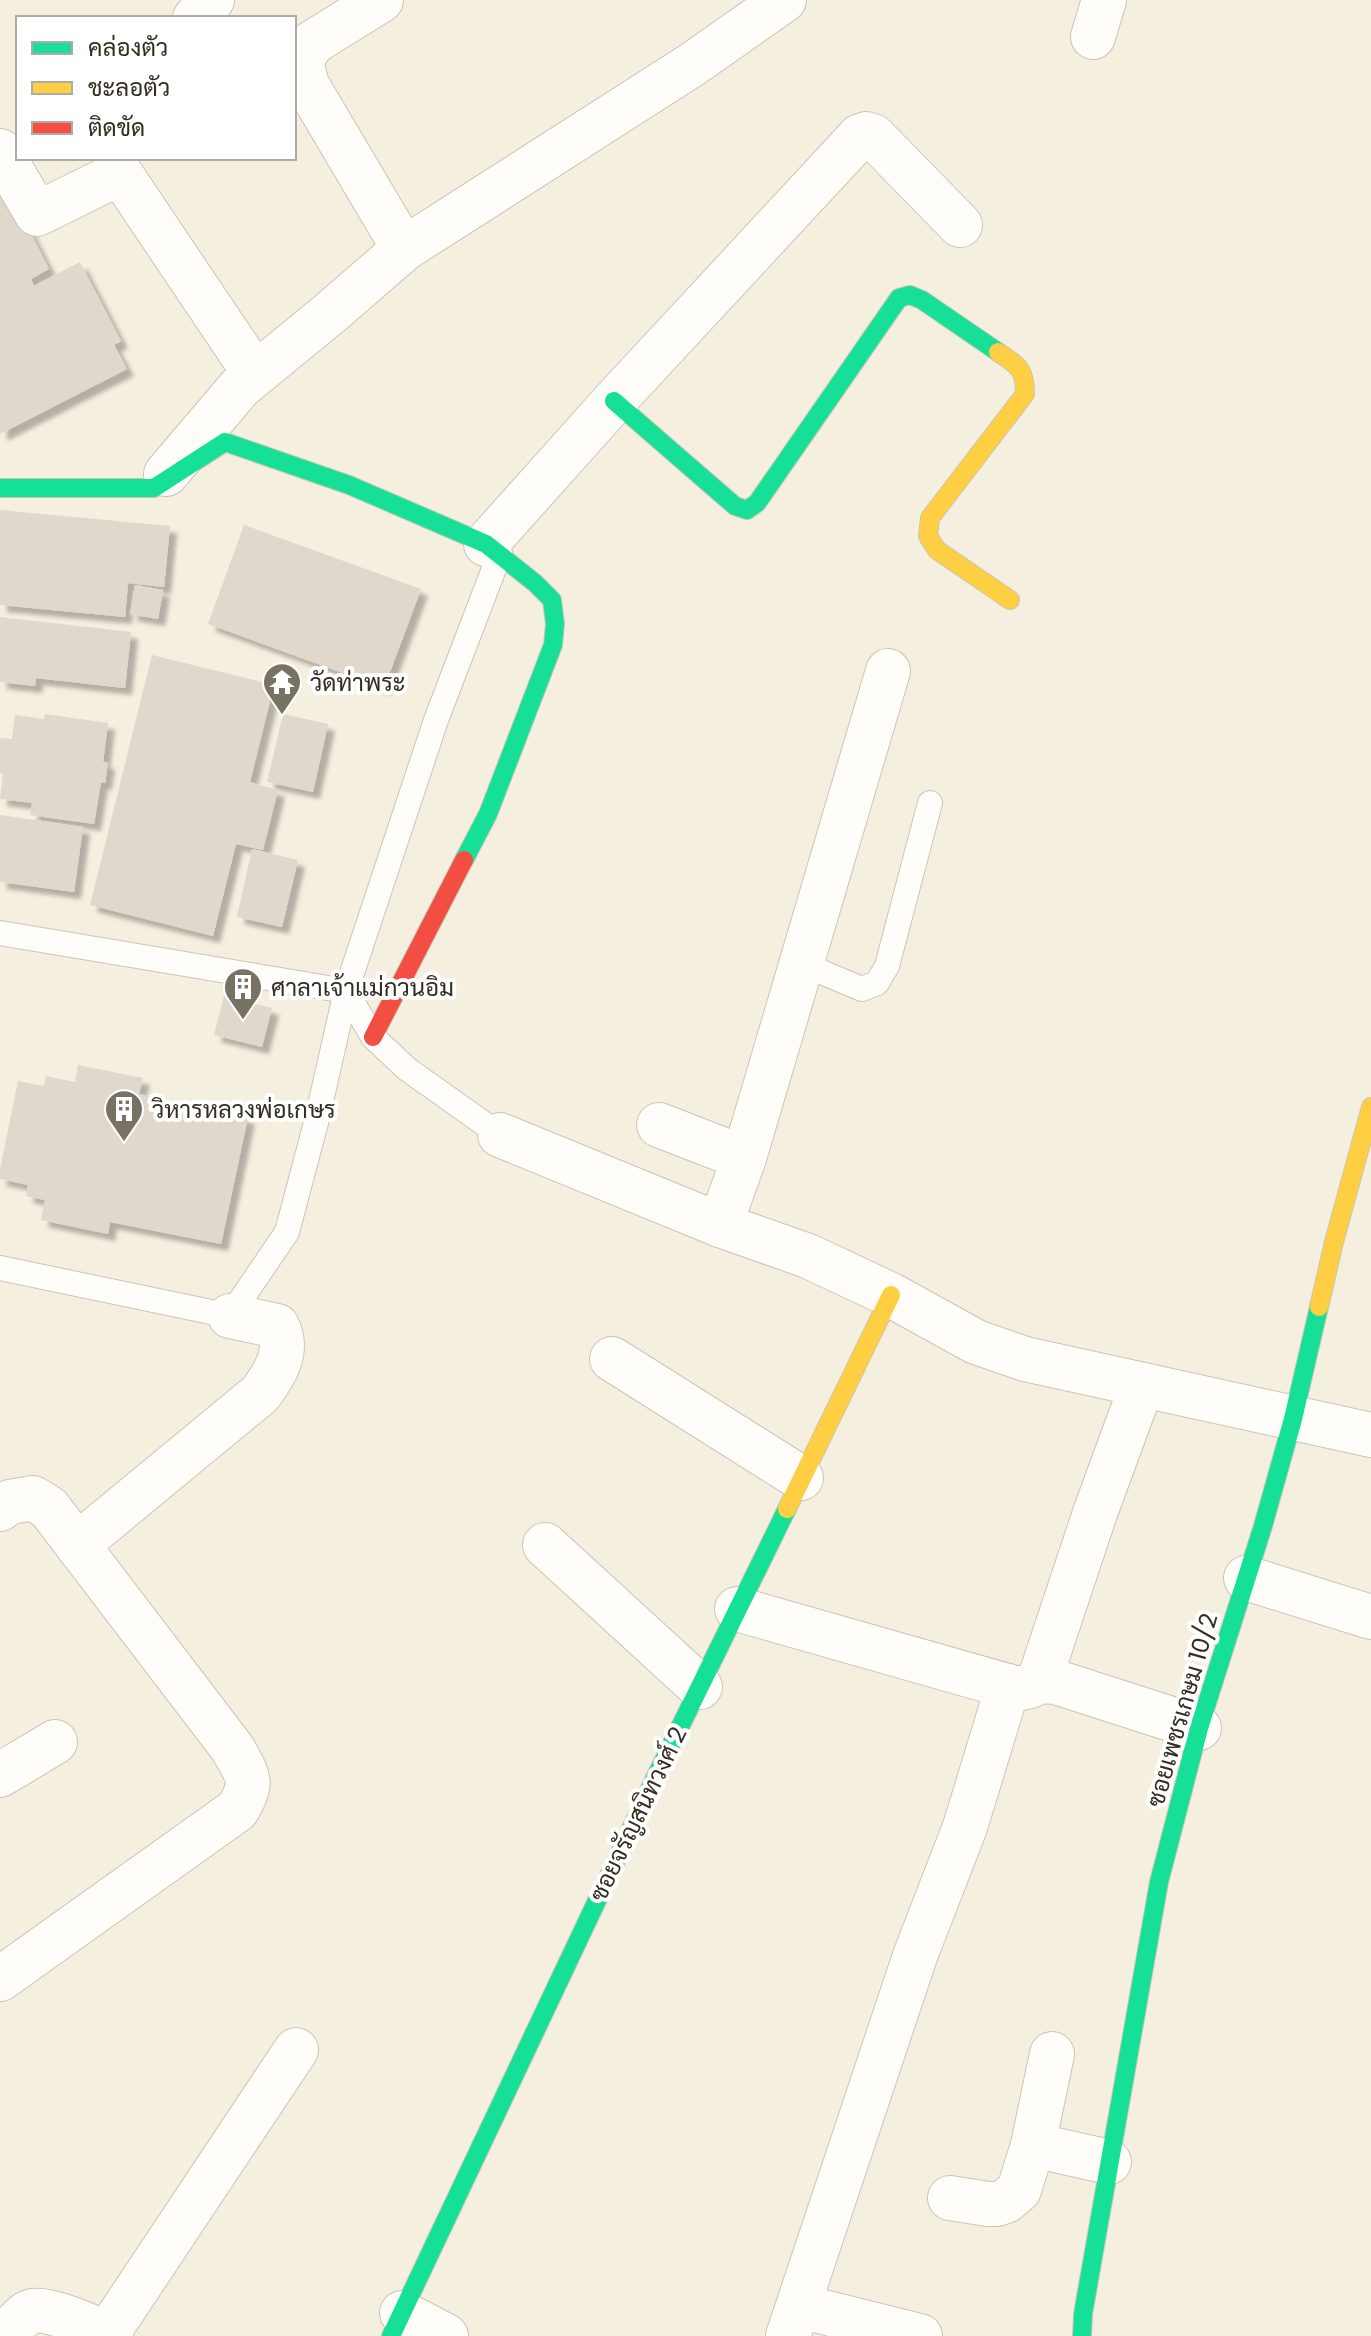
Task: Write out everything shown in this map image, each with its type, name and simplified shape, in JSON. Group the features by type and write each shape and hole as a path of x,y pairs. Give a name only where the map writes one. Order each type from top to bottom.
{"street":[{"path":"197,16 212,0"},
{"path":"381,0 312,43 301,61 307,85 404,249"},
{"path":"154,488 240,387 404,249 693,64 784,0"},
{"path":"493,548 614,401 860,136 873,136 960,225"},
{"path":"0,151 37,214 120,173 255,374"},
{"path":"614,401 735,506 747,510 757,503 899,298 910,295 922,300 1020,367 1025,379 1025,394 930,518 928,536 937,550 1010,600"},
{"path":"0,488 154,488 225,442 349,485 493,548 552,600 555,624 553,645 488,814 373,1037"},
{"path":"720,1225 744,1158 888,671"},
{"name":"ซอยเพชรเกษม 10/2","path":"1082,2336 1083,2314 1159,1882 1199,1728 1293,1419 1334,1242 1371,1107"},
{"path":"659,1125 744,1158"},
{"path":"500,1135 720,1225 808,1256 891,1295 976,1342 1025,1359 1371,1435"},
{"name":"ซอยจรัญสนิทวงศ์ 2","path":"397,2324 737,1609 891,1295"},
{"path":"77,1545 260,1394 271,1378 282,1350 282,1336 277,1326 230,1316"},
{"path":"612,1359 801,1478"},
{"path":"898,2333 793,2321 915,1956 1023,1683 1095,1513 1142,1385"},
{"path":"0,1509 10,1502 33,1498 49,1508 233,1749 247,1775 248,1792 237,1810 0,1979"},
{"path":"545,1545 700,1687"},
{"path":"1246,1578 1371,1617"},
{"path":"737,1609 1023,1683 1056,1682 1199,1728"},
{"path":"0,1775 55,1742"},
{"path":"6,2336 23,2316 33,2311 91,2325 109,2335 296,2050"},
{"path":"950,2198 988,2204 1006,2201 1019,2190 1033,2145 1052,2054"},
{"path":"1033,2145 1109,2162"},
{"path":"397,2324 446,2336"}],"lane":[{"path":"0,1268 230,1316 287,1232 346,991 493,548"},
{"path":"802,964 862,989 877,983 887,966 930,803"},
{"path":"0,933 346,991"},
{"path":"346,991 373,1037 407,1069 500,1135"}],"building":[{"path":"5,183 49,269 31,279 34,286 80,262 121,341 114,345 127,369 0,434 0,186"},
{"path":"0,510 170,526 164,587 128,583 125,617 0,605"},
{"path":"244,525 421,589 384,688 208,624"},
{"path":"135,585 163,590 158,619 130,614"},
{"path":"0,617 131,632 125,688 36,678 35,686 0,682"},
{"path":"152,655 274,685 250,782 278,790 263,850 236,844 213,936 90,905"},
{"path":"45,714 108,723 103,762 108,762 105,783 101,782 94,824 30,815 32,803 0,799 3,774 0,773 0,738 12,739 15,715 44,719"},
{"path":"283,714 328,724 313,792 267,782"},
{"path":"0,815 83,827 74,892 0,882"},
{"path":"252,849 298,860 282,927 237,917"},
{"name":"ศาลาเจ้าแม่กวนอิม","path":"224,996 272,1008 262,1047 214,1035"},
{"name":"วิหารหลวงพ่อเกษร","path":"78,1065 143,1078 139,1094 248,1117 221,1244 110,1222 108,1234 41,1220 45,1200 26,1196 28,1185 0,1179 18,1081 44,1086 46,1076 75,1082"}],"traffic: fast":[{"path":"614,401 735,506 747,510 757,503 899,298 910,295 922,300 998,352"},
{"path":"0,488 154,488 225,442 349,485 486,544 535,583 552,600 555,624 553,645 488,814 464,860"},
{"path":"1082,2336 1083,2314 1159,1882 1199,1728 1263,1526 1293,1419 1319,1307"},
{"path":"391,2336 656,1776 787,1509"}],"traffic: slow":[{"path":"998,352 1019,368 1024,378 1025,394 930,518 928,536 937,550 1010,600"},
{"path":"1319,1307 1371,1107"},
{"path":"787,1509 891,1295"}],"traffic: jam":[{"path":"373,1037 464,860"}],"place":[{"name":"วัดท่าพระ","path":"282,716"},
{"name":"ศาลาเจ้าแม่กวนอิม","path":"243,1021"},
{"name":"วิหารหลวงพ่อเกษร","path":"124,1143"}]}
